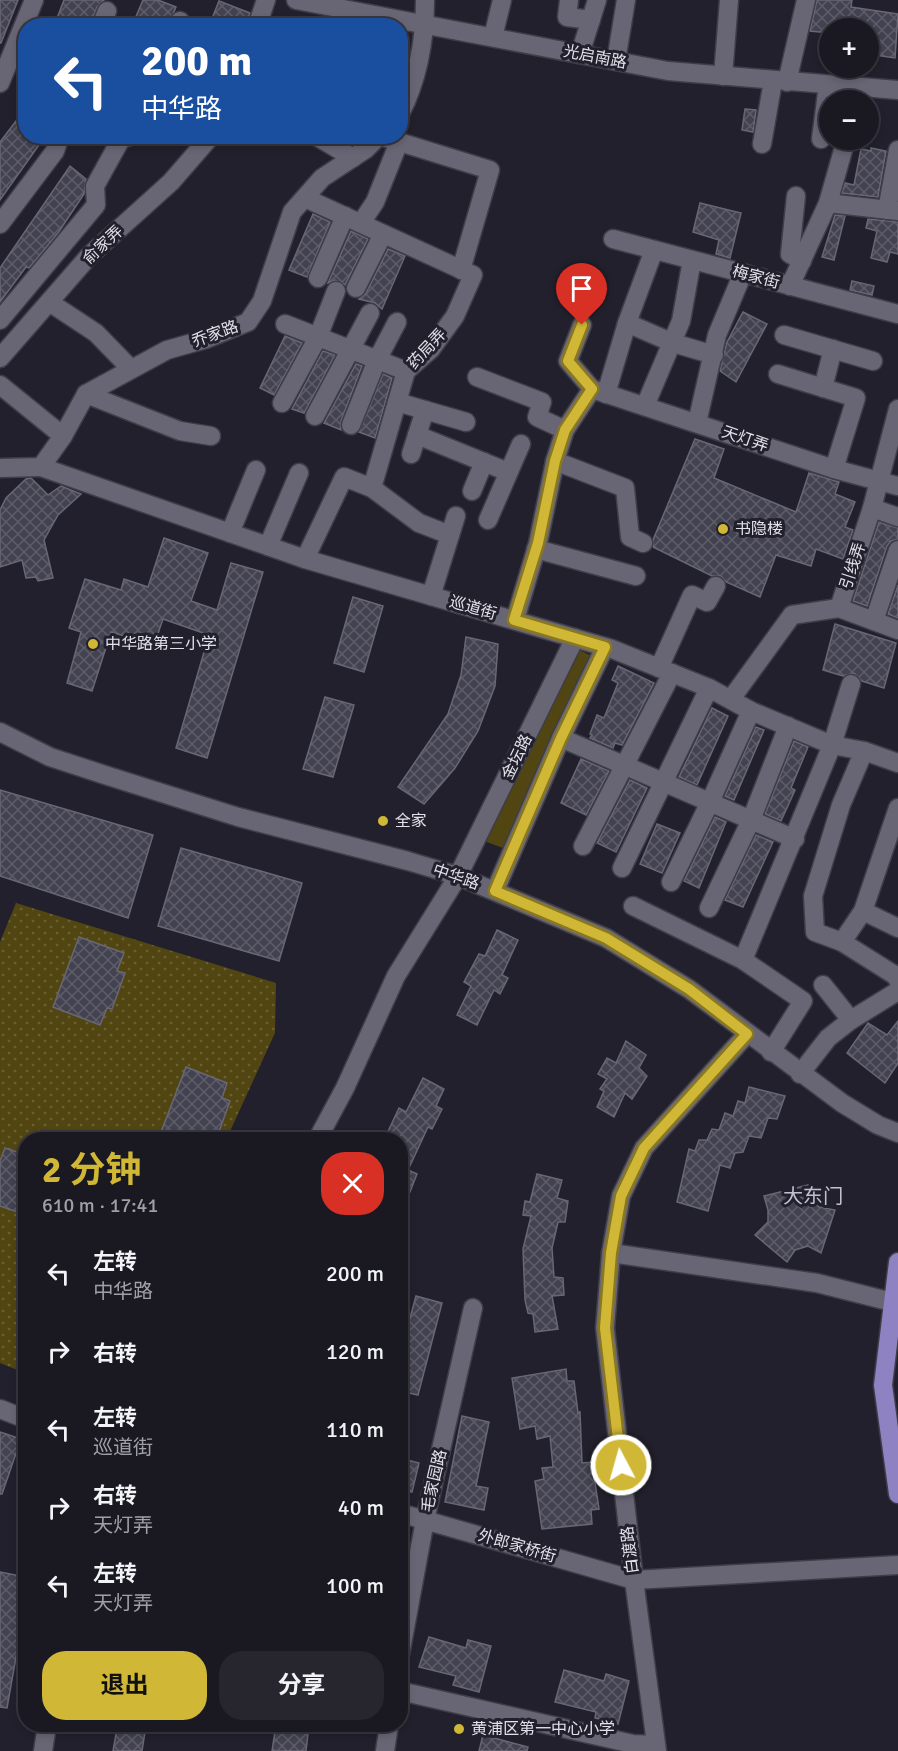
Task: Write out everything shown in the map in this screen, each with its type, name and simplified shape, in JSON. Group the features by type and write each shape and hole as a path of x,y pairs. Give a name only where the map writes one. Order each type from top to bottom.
{"main road":[{"path":"898,1262 883,1385 898,1494"}],"street":[{"path":"27,18 34,0"},
{"path":"260,18 266,0"},
{"name":"光启南路","path":"296,0 337,11 384,18"},
{"path":"408,98 425,24 425,0"},
{"path":"493,37 502,0"},
{"path":"569,0 567,17 591,20"},
{"path":"580,54 597,0"},
{"path":"616,61 626,0"},
{"path":"723,76 729,0"},
{"path":"762,144 806,0"},
{"name":"光启南路","path":"408,21 668,70 828,85 846,90"},
{"path":"0,83 18,39"},
{"path":"827,90 828,85"},
{"name":"光启南路","path":"879,92 898,89"},
{"path":"0,224 55,151 57,144"},
{"path":"0,320 96,205 95,186 118,144"},
{"name":"俞家弄","path":"0,358 89,256 171,183 204,144"},
{"path":"329,144 353,158"},
{"name":"乔家路","path":"86,394 167,350 206,339 248,322 262,301 292,212 322,178 370,144"},
{"path":"318,278 353,220 375,202 398,144"},
{"name":"药局弄","path":"372,488 406,371 431,349 455,316 490,170 406,144"},
{"path":"790,286 828,203 843,150"},
{"path":"828,203 893,211 898,151"},
{"path":"796,196 790,254 801,261"},
{"path":"305,198 467,272"},
{"path":"356,288 383,234"},
{"name":"梅家街","path":"613,239 898,314"},
{"path":"514,620 536,549 555,461 565,430 599,392 654,250"},
{"path":"645,406 681,321 692,260"},
{"path":"698,423 717,335 743,273"},
{"path":"282,403 318,337 336,291"},
{"path":"49,302 96,333 131,369"},
{"path":"315,416 370,313"},
{"path":"351,425 377,360 397,322"},
{"path":"627,323 673,344 714,355"},
{"path":"285,324 406,371"},
{"path":"582,325 568,361 599,392"},
{"path":"784,335 873,361"},
{"path":"823,388 833,349"},
{"path":"778,374 856,398 834,469"},
{"path":"477,377 542,402 537,417 565,430"},
{"path":"0,385 63,436"},
{"name":"天灯弄","path":"599,392 834,469 898,486"},
{"path":"0,468 41,467 63,436 86,394 180,431 211,436"},
{"path":"397,402 465,422"},
{"name":"引线弄","path":"731,699 792,615 839,608 872,508 898,409"},
{"path":"411,454 425,410"},
{"path":"417,435 508,472"},
{"path":"488,520 521,444"},
{"path":"555,461 625,488 630,537 643,543"},
{"path":"472,491 484,462"},
{"name":"巡道街","path":"41,467 305,559 605,647 709,688 751,711 831,746 864,751 898,763"},
{"path":"230,533 256,470"},
{"path":"268,546 298,473"},
{"path":"305,559 344,477 372,488 418,523 450,535"},
{"path":"872,508 898,517"},
{"path":"430,596 456,516"},
{"path":"536,549 636,576"},
{"path":"874,621 898,550"},
{"path":"583,846 624,765 665,671 692,595 707,602 716,586"},
{"path":"839,608 898,630"},
{"name":"金坛路","path":"321,1132 345,1088 396,976 458,876 575,638"},
{"path":"495,891 561,738 605,647"},
{"path":"743,960 795,839 831,746 851,684"},
{"path":"622,868 709,688"},
{"path":"671,882 751,711"},
{"path":"709,908 751,820 788,726"},
{"name":"中华路","path":"0,732 50,757 238,817 458,876 606,938 689,989 800,1074 878,1125 898,1133"},
{"path":"561,738 795,839"},
{"path":"864,751 841,805 813,896 815,932 843,942 896,975 898,980"},
{"path":"843,942 863,911 890,857 898,808"},
{"path":"633,906 743,960 803,1001 771,1052"},
{"path":"863,911 898,928"},
{"path":"823,985 851,1020"},
{"path":"800,1074 828,1038 851,1020 898,991"},
{"name":"白渡路","path":"656,1748 605,1328 611,1253 621,1196 644,1148 747,1034"},
{"path":"611,1253 817,1283 892,1302"},
{"name":"毛家园路","path":"408,1612 425,1520 473,1308"},
{"path":"0,1409 18,1416"},
{"name":"外郎家桥街","path":"408,1515 634,1580 898,1565"},
{"path":"408,1694 656,1748"},
{"path":"43,1751 46,1732"},
{"path":"385,1751 388,1732"}],"shaded area":[{"path":"579,650 594,657 503,848 484,841"},
{"path":"16,903 276,983 275,1033 230,1132 18,1132 18,1370 0,1363 0,942"}],"building":[{"path":"0,0 18,0 1,43 0,43"},
{"path":"64,0 104,0 97,7 93,18 57,18"},
{"path":"143,0 158,0 176,7 171,18 135,18"},
{"path":"817,0 852,0 851,7 898,14 895,58 879,56 879,18 819,18 819,32 810,31"},
{"path":"219,1 250,13 248,18 212,18"},
{"path":"745,109 756,110 753,132 742,130"},
{"path":"16,121 18,123 18,144 40,144 0,200 0,142"},
{"path":"861,150 886,151 878,197 842,193 845,183 854,185"},
{"path":"70,166 86,179 84,194 58,233 29,268 26,267 0,302 0,268"},
{"path":"700,203 741,213 730,258 716,254 719,240 693,232"},
{"path":"313,214 330,222 307,277 289,270"},
{"path":"835,215 845,216 834,260 822,257"},
{"path":"868,219 898,222 898,254 890,252 887,262 871,258 877,231 866,228"},
{"path":"351,231 368,239 345,285 335,280 328,283"},
{"path":"388,249 405,256 382,309 375,303 359,299 366,293"},
{"path":"852,281 874,286 872,295 850,290"},
{"path":"743,312 767,324 736,382 720,371 727,342"},
{"path":"285,336 302,343 274,395 260,388"},
{"path":"323,351 335,355 304,413 292,409"},
{"path":"356,364 362,366 341,421 341,430 324,423"},
{"path":"383,374 392,378 375,438 359,432"},
{"name":"书隐楼","path":"695,439 724,449 714,478 796,512 809,473 839,482 835,494 855,502 845,527 853,530 843,559 816,549 811,566 776,555 760,597 726,582 721,576 712,576 653,547 653,540"},
{"path":"31,478 48,495 61,486 81,494 58,515 44,540 53,578 38,581 36,577 26,578 22,560 0,567 0,510 6,498 26,479"},
{"path":"879,522 898,528 898,539 891,541 887,546 867,606 853,601"},
{"path":"164,538 208,553 191,601 217,610 231,563 263,572 207,758 176,748 209,635 163,619 154,645 111,632 92,691 67,683 81,632 69,628 85,579 121,590 124,579 148,587"},
{"path":"898,585 898,618 888,614"},
{"path":"353,597 383,606 364,672 334,663"},
{"path":"835,624 896,643 884,688 862,681 854,673 843,676 823,670"},
{"path":"466,637 498,644 495,686 478,731 455,768 424,804 398,787 448,714 461,675"},
{"path":"618,666 654,683 622,745 615,743 613,748 590,738 592,735 590,734 597,715 604,718 618,683 612,680"},
{"path":"325,697 354,705 333,777 303,769"},
{"path":"712,708 728,716 697,785 679,777"},
{"path":"756,727 764,730 734,800 725,796"},
{"path":"794,741 808,747 791,788 795,790 781,821 765,814"},
{"path":"581,759 609,771 586,815 561,803"},
{"path":"630,780 647,788 616,852 597,843"},
{"path":"0,790 153,835 128,918 0,876"},
{"path":"715,817 726,822 699,888 684,881"},
{"path":"657,824 680,833 662,873 640,864"},
{"path":"756,835 773,842 743,907 725,900"},
{"path":"181,848 302,883 279,961 158,926"},
{"path":"497,930 518,940 502,975 508,978 500,994 494,990 477,1025 457,1015 471,986 464,982 479,954 485,956"},
{"path":"79,937 124,953 117,971 125,973 112,1009 107,1008 100,1025 53,1007"},
{"path":"898,1021 898,1063 885,1083 847,1053 868,1023 887,1035"},
{"path":"626,1041 646,1055 639,1068 647,1076 632,1099 625,1093 614,1117 597,1107 604,1091 600,1089 607,1079 598,1074 607,1058 616,1063"},
{"path":"186,1067 227,1083 222,1098 230,1101 219,1132 161,1132"},
{"path":"423,1078 444,1089 436,1106 442,1109 432,1129 428,1127 408,1170 408,1132 388,1132 399,1108 406,1112"},
{"path":"749,1087 785,1096 777,1119 768,1118 761,1138 749,1136 743,1152 735,1153 730,1168 720,1165 708,1211 677,1202 689,1149 695,1151 699,1140 707,1140 712,1129 719,1130 725,1113 733,1116 738,1101 745,1103"},
{"path":"5,1148 18,1152 18,1212 0,1206 0,1161"},
{"path":"408,1170 417,1174 410,1192 408,1191"},
{"path":"537,1174 562,1180 557,1198 568,1201 565,1222 558,1222 552,1248 554,1277 563,1278 564,1295 552,1296 558,1329 535,1332 533,1314 528,1313 525,1300 523,1249 531,1216 523,1215 525,1201 530,1202"},
{"path":"808,1185 809,1198 819,1207 835,1210 821,1253 808,1246 795,1250 787,1262 755,1235 768,1222 768,1210 764,1196"},
{"path":"416,1296 442,1303 418,1395 408,1393 408,1326"},
{"path":"566,1369 567,1381 574,1381 578,1413 580,1412 582,1463 592,1462 599,1509 591,1510 592,1524 542,1529 535,1481 544,1479 542,1468 553,1467 550,1436 537,1439 535,1426 520,1429 512,1378"},
{"path":"462,1416 489,1422 476,1486 488,1488 484,1510 445,1502"},
{"path":"0,1432 18,1438 18,1448 2,1494 0,1494"},
{"path":"408,1460 419,1463 412,1492 408,1491"},
{"path":"0,1572 18,1575 18,1646 7,1708 0,1707"},
{"path":"429,1637 466,1648 468,1640 491,1646 479,1692 453,1685 456,1676 419,1667"},
{"path":"564,1670 604,1681 606,1674 629,1681 618,1724 595,1718 596,1712 555,1702"},
{"path":"116,1732 145,1732 142,1751 113,1751"},
{"path":"275,1732 308,1732 306,1751 272,1751"},
{"path":"483,1735 528,1747 527,1751 479,1751"}],"place":[{"name":"书隐楼","path":"723,529"},
{"name":"中华路第三小学","path":"93,644"},
{"name":"全家","path":"383,821"},
{"name":"黄浦区第一中心小学","path":"459,1729"}],"district":[{"name":"大东门","path":"813,1196"}],"route":[{"path":"582,325 568,361 592,389 565,430 555,461 538,543 514,620 605,647 561,738 495,891 606,938 689,989 747,1034 644,1148 621,1196 611,1253 605,1328 621,1465"}]}
